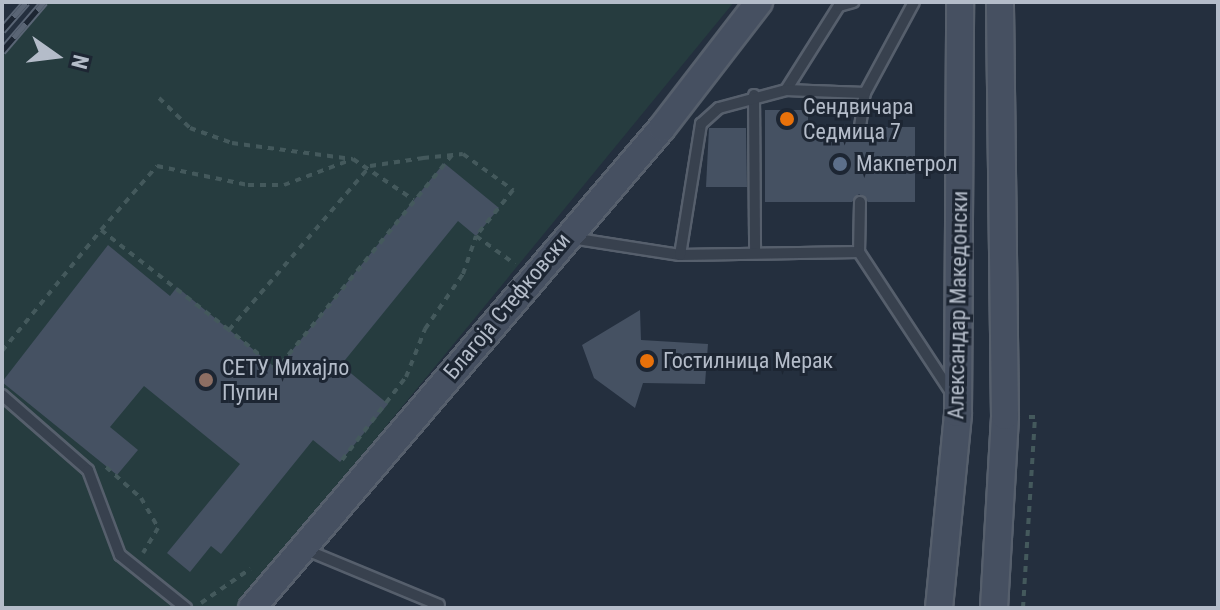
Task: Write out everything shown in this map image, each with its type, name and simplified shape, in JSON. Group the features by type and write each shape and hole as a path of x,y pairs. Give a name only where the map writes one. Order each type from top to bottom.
{"street":[{"name":"Благоја Стефковски","path":"252,608 564,237 662,128 759,2"},
{"name":"Александар Македонски","path":"939,608 957,401 960,2"},
{"name":"Александар Македонски","path":"994,608 1005,416 1000,2"}],"lane":[{"path":"786,90 839,6 853,2"},
{"path":"860,127 865,93 914,2"},
{"path":"680,255 701,124 754,95 786,90 865,93"},
{"path":"754,95 755,250"},
{"path":"860,202 859,252 957,401"},
{"path":"564,237 680,255 755,250 859,252"},
{"path":"2,395 88,470 120,555 186,608"},
{"path":"302,548 439,605"}],"path":[{"path":"159,98 190,128 232,143 353,159 370,166 414,200"},
{"path":"229,330 370,166 463,154 513,190 476,236 463,274 425,329 406,377 340,462"},
{"path":"101,230 277,369 452,155"},
{"path":"2,351 157,166 248,185 284,185 353,159"},
{"path":"476,236 517,266 498,289 507,304"},
{"path":"1023,608 1035,417"},
{"path":"93,456 141,498 158,528 143,553 155,564"},
{"path":"193,596 202,603 262,560"}],"green space":[{"name":"СЕТУ Михајло Пупин","path":"44,2 734,2 237,608 2,608 2,51"}],"building":[{"name":"Макпетрол","path":"765,110 808,110 808,127 852,127 860,135 868,127 915,127 915,202 868,202 859,194 852,202 765,202"},
{"path":"709,128 746,128 747,187 706,187"},
{"path":"444,163 499,208 476,236 458,221 341,365 388,404 340,462 313,440 221,554 211,546 190,572 167,553 240,464 144,386 110,427 138,450 117,475 2,382 108,245 170,296 177,287 277,369"},
{"name":"Гостилница Мерак","path":"640,310 641,340 708,344 705,384 643,383 635,408 594,378 582,345"}],"railway":[{"path":"2,30 26,2"},
{"path":"2,51 44,2"}],"place":[{"name":"Сендвичара Седмица 7","path":"787,119"},
{"name":"Макпетрол","path":"840,164"},
{"name":"Гостилница Мерак","path":"647,361"},
{"name":"СЕТУ Михајло Пупин","path":"206,380"}]}
